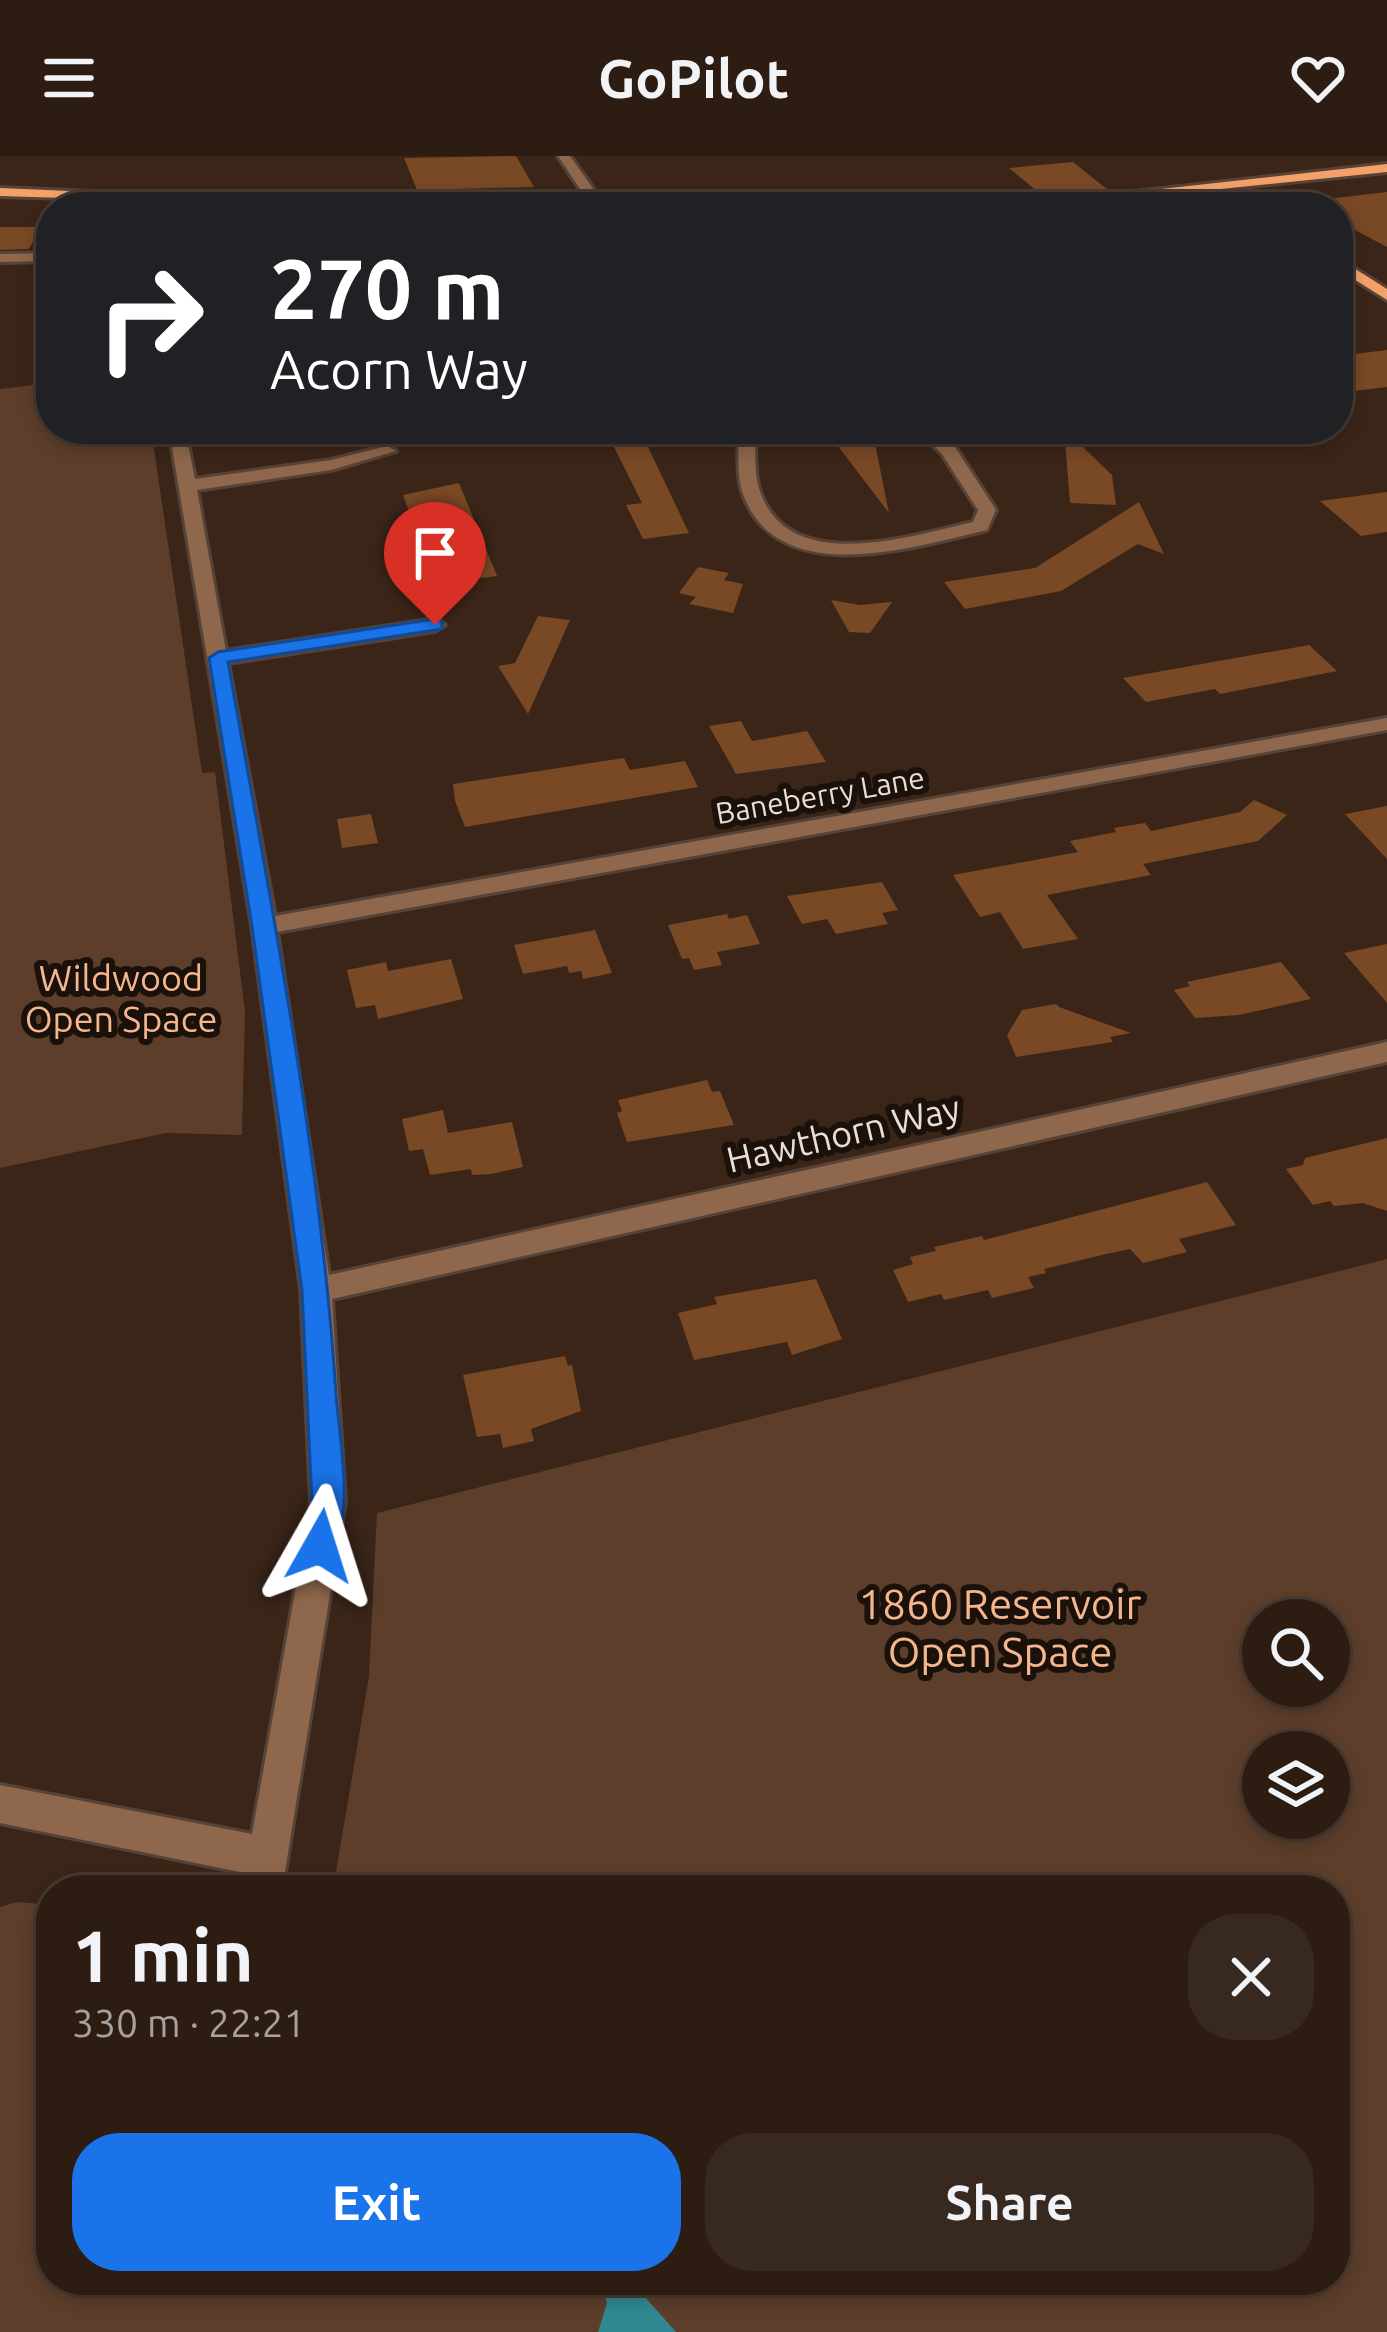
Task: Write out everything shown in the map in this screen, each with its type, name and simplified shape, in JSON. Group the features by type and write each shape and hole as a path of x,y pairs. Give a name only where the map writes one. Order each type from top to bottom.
{"main road":[{"path":"1149,192 1387,168"},
{"path":"1227,184 1238,192"},
{"path":"0,192 36,194"},
{"path":"1353,272 1387,296"}],"street":[{"path":"564,156 589,192"},
{"path":"0,258 36,257"},
{"path":"0,1804 265,1874 328,1502 316,1290 264,926 179,444"},
{"path":"747,444 753,500 778,538 822,550 980,526 987,511 941,444"},
{"path":"185,486 331,466 387,451"},
{"path":"218,658 435,625"},
{"name":"Baneberry Lane","path":"264,926 1387,724"},
{"name":"Hawthorn Way","path":"316,1290 1387,1052"}],"green space":[{"name":"Wildwood Open Space","path":"36,385 36,444 153,444 202,773 215,772 245,1011 242,1135 166,1133 0,1168 0,389"},
{"name":"1860 Reservoir Open Space","path":"1387,1259 1387,2332 0,2332 0,1907 17,1902 36,1904 36,2295 1350,2295 1350,1875 336,1875 369,1676 377,1513"}],"water":[{"path":"605,2295 643,2295 676,2332 598,2332"}],"building":[{"path":"516,156 534,187 417,190 404,158"},
{"path":"1073,162 1108,190 1038,192 1009,168"},
{"path":"1387,192 1387,247 1353,229 1353,196"},
{"path":"0,227 36,227 29,249 0,250"},
{"path":"1387,350 1387,387 1353,391 1353,354"},
{"path":"612,444 646,444 689,533 643,539 626,505 642,503"},
{"path":"836,444 875,444 889,513"},
{"path":"1065,444 1080,444 1112,475 1116,505 1070,503"},
{"path":"459,483 497,576 436,584 403,495"},
{"path":"1387,492 1387,532 1361,536 1320,501"},
{"path":"1139,502 1164,554 1138,544 1061,591 965,609 944,582 1035,568"},
{"path":"698,567 729,573 724,580 743,584 733,613 689,604 696,597 679,593"},
{"path":"831,600 860,605 892,602 870,633 849,632"},
{"path":"538,616 570,620 528,714 498,666 515,663"},
{"path":"1309,645 1337,671 1220,694 1215,689 1146,702 1123,678"},
{"path":"741,721 752,741 807,731 826,762 736,774 709,726"},
{"path":"624,758 630,770 685,761 698,787 465,827 455,801 453,784"},
{"path":"1254,800 1287,815 1258,841 1143,864 1151,875 1047,895 1078,939 1023,949 1000,912 980,917 953,875 1078,852 1070,841 1116,832 1114,828 1145,823 1151,831 1240,812"},
{"path":"1387,806 1387,859 1345,814"},
{"path":"371,814 378,843 342,848 337,819"},
{"path":"882,882 898,910 882,913 888,924 836,934 827,919 802,924 787,896"},
{"path":"727,914 729,919 747,915 760,944 717,952 722,965 694,970 689,958 682,959 668,925"},
{"path":"595,930 612,973 583,979 581,971 569,973 567,966 523,974 514,945"},
{"path":"1387,944 1387,1003 1344,953"},
{"path":"451,959 463,999 378,1019 375,1005 356,1008 347,970 386,962 388,971"},
{"path":"1281,962 1311,999 1239,1015 1195,1018 1174,990 1190,986 1187,982"},
{"path":"1056,1004 1131,1033 1110,1037 1113,1042 1016,1057 1007,1035 1022,1010"},
{"path":"707,1080 712,1092 720,1091 734,1125 627,1142 617,1113 622,1111 618,1100"},
{"path":"443,1110 448,1133 512,1122 523,1167 491,1174 472,1175 471,1169 430,1175 423,1149 409,1151 402,1119"},
{"path":"1387,1138 1387,1211 1363,1203 1313,1205 1286,1169 1303,1165 1305,1158"},
{"path":"1207,1182 1236,1225 1179,1239 1187,1252 1143,1263 1130,1249 1106,1254 1044,1269 1046,1273 1028,1277 1034,1288 992,1298 988,1290 908,1302 893,1270 913,1264 910,1257 936,1251 934,1247 982,1236 984,1240"},
{"path":"816,1279 842,1339 792,1355 787,1342 694,1360 678,1313 717,1304 714,1297"},
{"path":"565,1356 568,1366 572,1365 581,1411 531,1429 534,1441 503,1448 500,1434 477,1437 463,1375"}],"route":[{"path":"320,1546 328,1502 316,1290 294,1162 264,926 218,658 435,625"}]}
